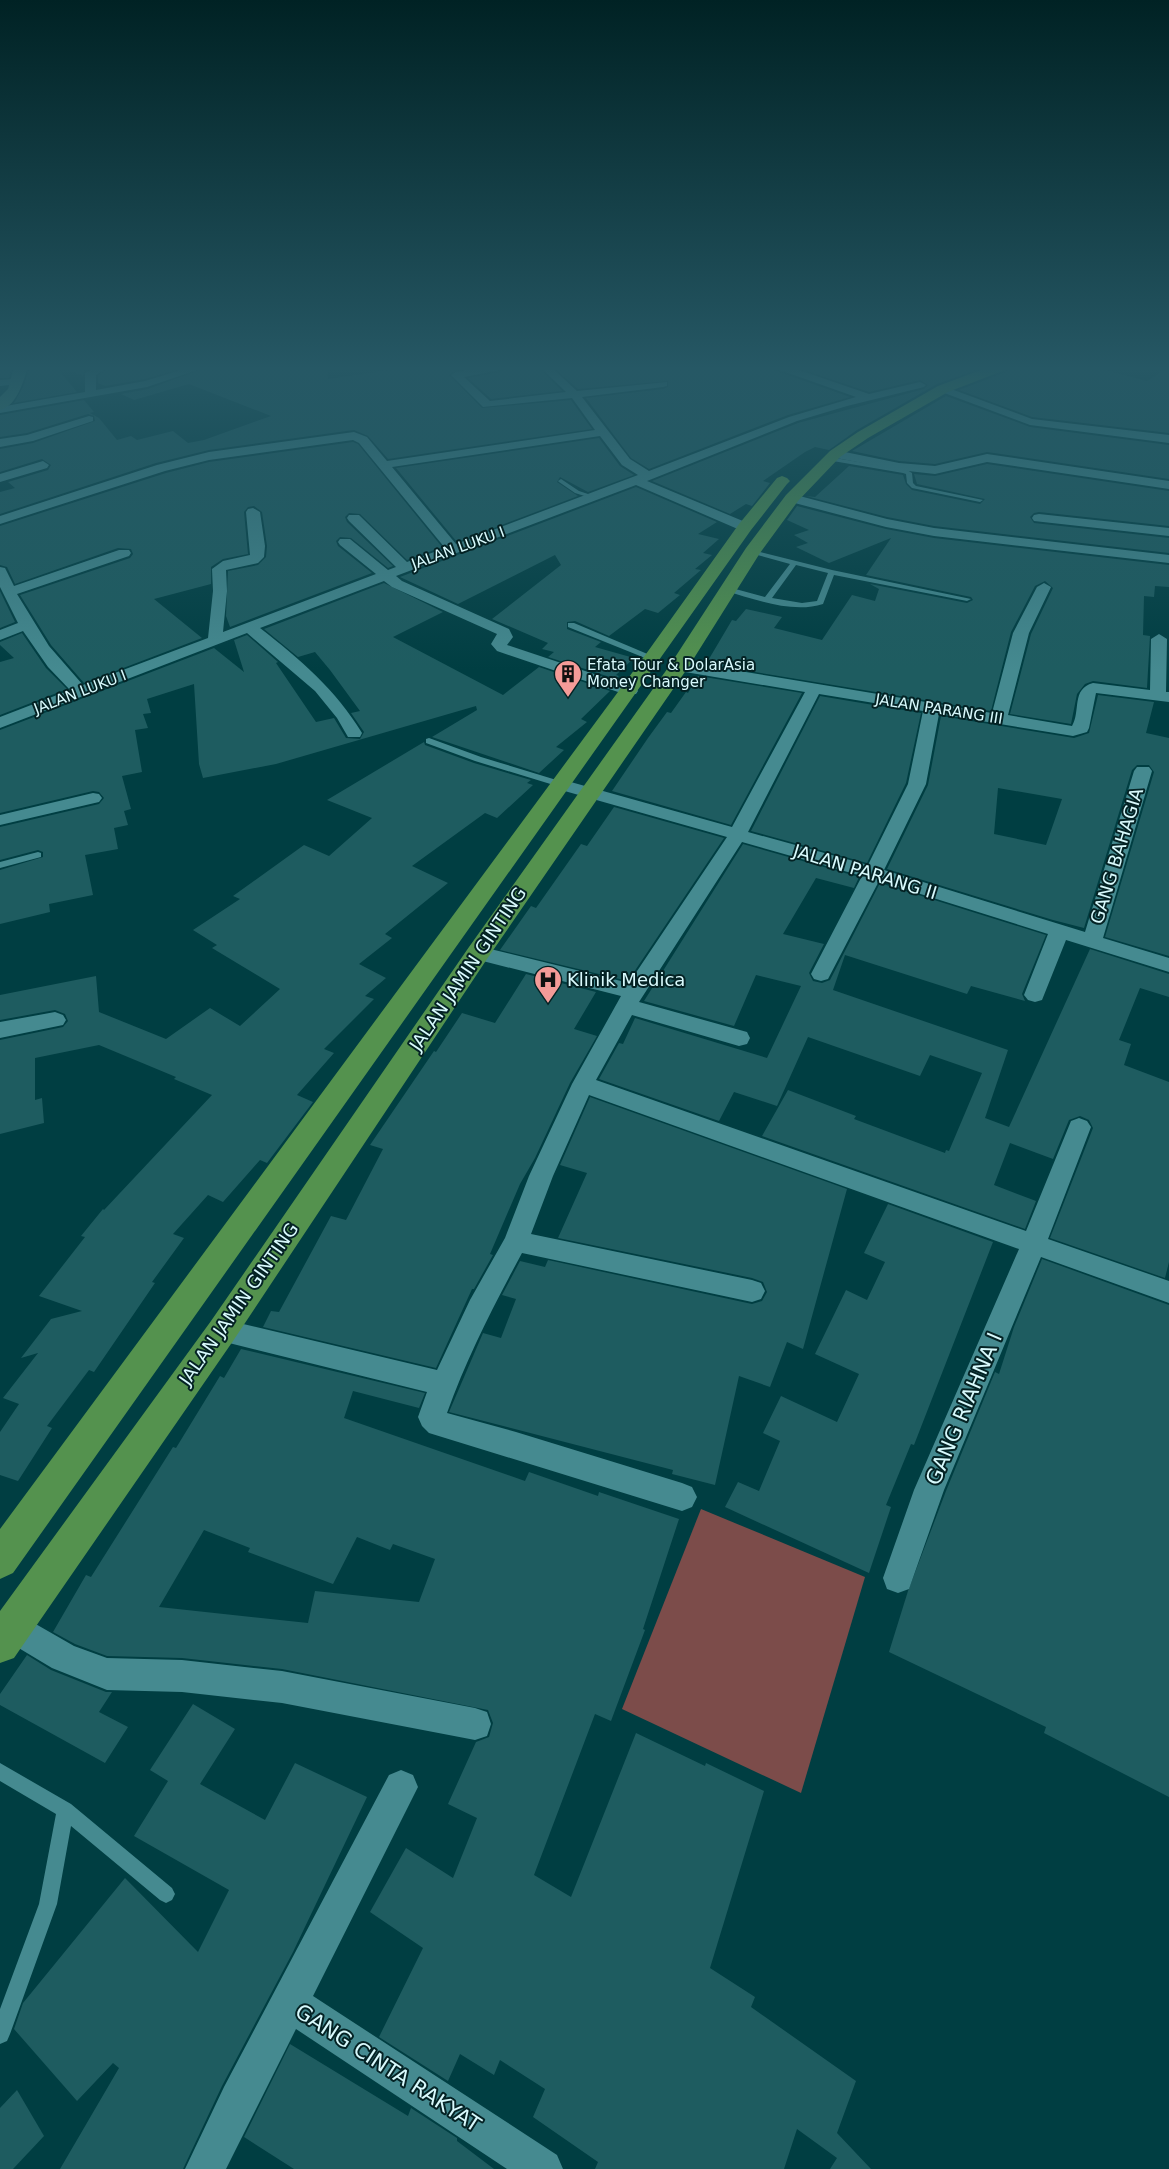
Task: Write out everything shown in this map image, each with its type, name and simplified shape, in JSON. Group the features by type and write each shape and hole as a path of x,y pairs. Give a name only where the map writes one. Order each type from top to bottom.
{"highway":[{"name":"JALAN JAMIN GINTING","path":"6,1635 222,1331 478,953 679,666 752,552 817,468"},
{"name":"JALAN JAMIN GINTING","path":"0,1560 560,784 630,691 745,527 775,488 793,470"}],"street":[{"path":"0,478 32,468"},
{"path":"0,520 160,468"},
{"path":"387,468 454,550"},
{"path":"632,468 641,478 745,527"},
{"name":"JALAN LUKU I","path":"0,723 215,639 594,498 666,468"},
{"path":"925,468 935,470 946,468"},
{"path":"1059,468 1169,484"},
{"path":"792,498 934,532 1167,559"},
{"path":"215,639 220,591 219,569 225,564 252,560 257,557 258,546 253,512"},
{"path":"354,518 405,568"},
{"path":"1039,518 1169,532"},
{"path":"1154,531 1167,559"},
{"path":"345,542 385,576 408,590 504,632 505,637 499,644 502,648 630,691"},
{"path":"9,592 124,553"},
{"path":"0,572 25,625 44,654 80,691"},
{"path":"999,719 1021,633 1044,587"},
{"path":"0,634 25,625"},
{"path":"249,627 287,657 330,697 344,715 354,733"},
{"path":"1160,639 1164,696"},
{"name":"JALAN PARANG III","path":"679,666 1073,731 1081,728 1087,692 1093,688 1164,696"},
{"path":"682,1497 516,1444 439,1424 432,1417 444,1384 479,1308 516,1241 541,1176 583,1084 630,999 738,834 814,688"},
{"path":"821,974 903,816 917,784 932,707"},
{"name":"GANG BAHAGIA","path":"1092,942 1142,771"},
{"name":"JALAN PARANG II","path":"560,784 873,873 1169,965"},
{"path":"0,820 93,798"},
{"path":"1035,995 1059,932"},
{"path":"478,953 630,999 739,1038"},
{"path":"0,1030 56,1020"},
{"path":"583,1084 1169,1292"},
{"name":"GANG RIAHNA I","path":"898,1578 929,1490 1034,1243 1078,1127"},
{"path":"516,1241 752,1291"},
{"path":"222,1331 444,1384"},
{"path":"6,1635 87,1668 107,1674 182,1676 282,1687 475,1724"},
{"path":"290,2003 401,1787"},
{"name":"GANG CINTA RAKYAT","path":"205,2169 238,2101 290,2003 543,2169"}],"lane":[{"path":"895,468 909,472 910,483 914,486 980,500"},
{"path":"561,481 577,492 594,498"},
{"path":"752,552 832,572 967,599"},
{"path":"768,598 794,562"},
{"path":"728,589 799,605 817,604 820,602 832,572"},
{"path":"571,625 653,658"},
{"path":"429,741 478,760 560,784"},
{"path":"0,865 38,855"},
{"path":"0,1771 65,1810 166,1894"},
{"path":"0,2034 48,1904 65,1810"}],"shaded area":[{"path":"701,1509 865,1577 801,1793 622,1709"}],"building":[{"path":"0,468 12,468 0,472"},
{"path":"49,468 140,468 0,514 0,492 15,488 8,482"},
{"path":"185,468 378,468 442,547 407,560 360,514 349,513 345,517 347,522 393,566 388,568 351,538 340,537 336,541 338,546 372,573 230,627 226,616 228,571 258,565 266,557 267,546 262,512 254,506 248,507 244,512 248,554 223,559 211,567 211,584 154,599 202,638 84,683 51,645 20,595 130,558 133,554 131,549 118,548 15,584 7,567 0,565 0,526"},
{"path":"396,468 623,468 634,475 588,492 560,477 557,482 578,496 457,542"},
{"path":"684,468 782,468 763,481 770,483 752,506 746,504 730,514 652,481"},
{"path":"847,468 862,468 903,475 906,484 912,490 980,504 985,499 917,484 914,474 935,476 969,468 1015,468 1169,491 1169,526 1039,512 1034,513 1030,517 1034,523 1169,538 1169,553 934,526 887,517 806,496 815,497"},
{"path":"1096,468 1169,468 1169,479"},
{"path":"636,487 717,522 698,534 719,539 703,553 712,555 695,569 701,570 674,593 680,595 658,613 645,609 609,636 575,621 567,622 567,629 601,642 595,647 634,658 616,675 619,676 616,679 548,657 554,652 542,649 548,643 492,619 561,565 555,555 458,604 400,577"},
{"path":"797,506 886,529 934,538 1169,565 1169,587 1155,586 1154,597 1144,596 1143,635 1150,636 1147,688 1093,681 1085,684 1077,694 1071,724 1010,714 1031,634 1053,588 1045,581 1035,586 1011,632 991,711 706,664 732,620 736,621 746,609 782,617 774,628 822,640 852,595 875,601 879,589 870,584 967,603 973,600 971,597 866,575 891,538 829,563 796,547 808,543 794,535 809,530 787,520"},
{"path":"384,583 443,612 393,637 503,695 539,667 610,691 581,719 587,722 556,747 564,750 539,773 432,737 477,710 476,706 276,764 203,778 199,764 194,684 147,699 151,713 143,714 148,728 135,730 142,772 122,776 131,809 124,811 128,825 114,828 118,849 85,855 93,895 49,904 50,912 0,924 0,870 43,857 43,852 38,850 0,860 0,827 99,804 104,798 99,792 93,791 0,813 0,730 214,648 244,672 234,640 247,635 278,662 276,663 316,722 334,718 346,738 360,739 364,732 351,713 360,711 315,652 298,657 264,629"},
{"path":"0,591 15,622 0,628"},
{"path":"22,633 46,668 67,689 0,715 0,662 14,658 0,645 0,642"},
{"path":"698,676 802,693 731,825 612,791 667,712 671,713 686,692 688,693"},
{"path":"1098,695 1154,702 1146,733 1169,738 1169,956 1105,937 1154,772 1149,765 1137,765 1132,770 1084,928 887,869 928,785 941,716 1074,738 1089,733","holes":["998,788 1062,799 1046,845 994,834"]},
{"path":"820,696 921,713 906,783 867,863 751,831"},
{"path":"424,742 425,745 474,763 531,780 527,783 533,785 497,818 485,813 412,866 448,883 385,934 392,938 359,964 386,978 365,996 374,999 324,1049 334,1053 297,1095 313,1102 267,1163 260,1160 223,1202 208,1195 173,1234 184,1238 152,1282 155,1283 94,1372 89,1370 47,1426 52,1428 18,1481 0,1475 0,1432 19,1404 3,1398 38,1353 21,1358 51,1319 82,1311 39,1296 85,1237 81,1236 103,1209 212,1095 174,1079 176,1077 99,1045 35,1058 35,1100 42,1098 44,1123 0,1134 0,1040 63,1027 68,1021 65,1014 55,1010 0,1020 0,995 96,976 99,1012 166,1039 210,1008 240,1026 280,989 212,948 217,945 193,930 240,899 233,896 304,845 329,856 372,818 327,800"},
{"path":"614,807 724,838 628,981 500,950 531,906 536,908 581,844 587,846"},
{"path":"743,844 859,877 854,888 816,878 783,934 824,944 809,973 813,981 822,983 830,980 880,883 1046,935 1022,994 1025,1001 971,986 967,994 845,955 833,990 1008,1050 985,1118 1009,1127 1090,949 1169,974 1169,997 1140,988 1119,1040 1131,1044 1124,1065 1169,1082 1169,1262 1165,1278 1050,1238 1093,1128 1089,1120 1080,1116 1069,1120 1053,1159 1010,1143 994,1185 1036,1201 1025,1229 762,1136 788,1090 856,1116 854,1119 945,1153 946,1150 949,1151 982,1073 930,1055 920,1076 808,1037 777,1106 734,1092 719,1121 599,1079 619,1043 623,1044 635,1018 767,1058 801,986 756,975 734,1026 644,1001"},
{"path":"526,974 596,992 574,1029 597,1036 570,1083 535,1158 520,1184 490,1254 493,1255 474,1289 472,1289 436,1368 263,1327 271,1311 279,1312 331,1216 346,1220 383,1149 370,1145 462,1013 495,1023"},
{"path":"590,1097 847,1189 803,1349 787,1342 770,1387 739,1376 715,1485 672,1474 673,1470 449,1412 483,1333 501,1338 516,1299 502,1295 520,1261 545,1267 548,1260 752,1304 762,1301 767,1292 763,1282 752,1278 558,1238 587,1173 560,1165"},
{"path":"888,1204 993,1242 914,1445 911,1444 886,1505 891,1507 869,1573 725,1507 738,1482 759,1491 780,1441 763,1433 781,1396 837,1422 859,1374 815,1354 846,1290 867,1300 885,1262 864,1253"},
{"path":"1042,1259 1169,1305 1169,1797 1044,1733 1046,1727 889,1652 908,1591 946,1491 995,1372 999,1374 1014,1327"},
{"path":"241,1349 425,1393 419,1408 353,1391 344,1418 525,1481 529,1472 598,1496 599,1492 679,1519 643,1629 645,1630 611,1721 595,1714 534,1875 571,1897 636,1733 705,1766 706,1763 764,1791 710,1968 755,1997 751,2007 856,2081 837,2133 871,2169 830,2169 837,2158 797,2129 784,2169 595,2169 598,2162 533,2117 545,2089 500,2060 494,2075 460,2054 448,2081 379,2037 423,1948 370,1912 406,1848 453,1878 477,1818 448,1804 476,1742 489,1737 493,1723 488,1710 282,1669 182,1658 107,1656 75,1644 53,1632 86,1575 91,1577 173,1447 176,1448 220,1376 224,1378","holes":["204,1530 250,1548 248,1552 333,1584 357,1537 390,1550 393,1544 435,1559 419,1602 315,1591 308,1623 159,1607"]},
{"path":"27,1655 51,1670 106,1692 112,1692 99,1712 128,1727 105,1763 0,1705 0,1694"},
{"path":"193,1704 235,1729 200,1784 265,1820 295,1763 367,1797 293,1952 222,2086 183,2169 60,2169 119,2068 113,2063 77,2101 14,2029 23,2003 125,1878 198,1952 229,1890 134,1836 168,1781 150,1770"},
{"path":"290,2044 408,2116 411,2108 457,2138 457,2141 494,2169 294,2169 244,2137"},
{"path":"17,2090 44,2136 13,2169 0,2169 0,2108"}],"place":[{"name":"Efata Tour & DolarAsia Money Changer","path":"568,698"},
{"name":"Klinik Medica","path":"548,1004"}]}
